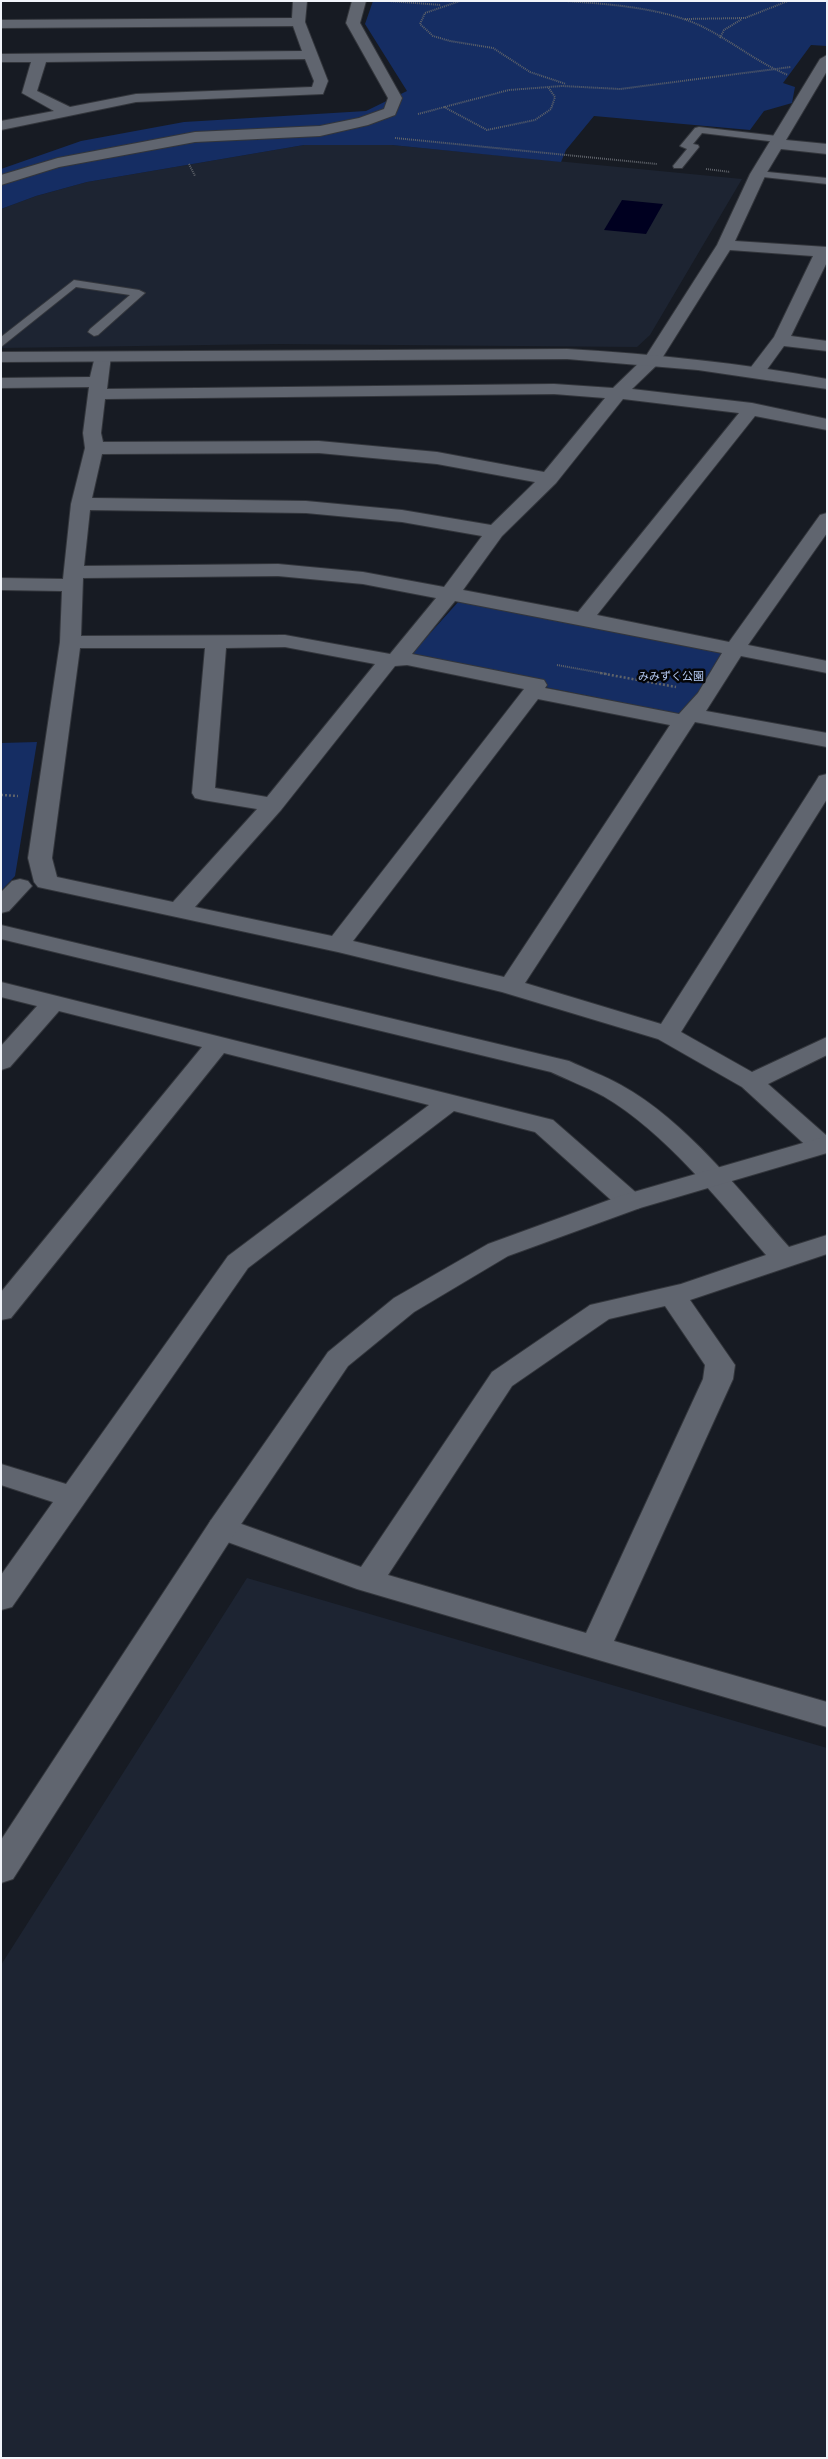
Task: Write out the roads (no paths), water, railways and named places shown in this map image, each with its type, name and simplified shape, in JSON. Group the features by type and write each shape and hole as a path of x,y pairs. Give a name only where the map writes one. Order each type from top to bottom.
{"street":[{"path":"1,126 136,98 318,91 321,81 298,22 300,1"},
{"path":"1,180 58,163 195,137 320,131 390,112 395,98 353,23 359,1"},
{"path":"111,57 122,8"},
{"path":"207,22 212,8"},
{"path":"1,24 298,22"},
{"path":"1,58 311,55"},
{"path":"40,57 29,93 68,112"},
{"path":"179,910 273,806 449,594 495,532 549,479 618,393 653,359 725,245 758,174 776,141 825,62"},
{"path":"776,141 827,149"},
{"path":"725,245 825,252 810,294 782,340 778,342 757,371"},
{"path":"782,340 827,346"},
{"path":"1,357 568,354 653,359 757,371 827,384"},
{"path":"102,356 92,433 94,448 81,504 72,578 70,642 40,858 46,882 338,945 510,986 667,1034 751,1082 824,1145"},
{"path":"1,382 99,388 554,389 618,393 752,408 827,425"},
{"path":"583,618 752,408"},
{"path":"94,448 318,447 437,458 549,479"},
{"path":"81,504 316,508 402,516 495,532"},
{"path":"510,986 687,718 709,693 736,648 827,520"},
{"path":"1,584 72,578 278,570 363,578 583,618 827,667"},
{"path":"216,640 203,793 273,806"},
{"path":"70,642 285,641 393,660 687,718 827,740"},
{"path":"338,945 527,687"},
{"path":"667,1034 827,781"},
{"path":"1,906 20,886"},
{"path":"1,932 560,1066 614,1091 658,1124 714,1177 784,1258"},
{"path":"1,989 544,1126 630,1202"},
{"path":"1,1062 54,1002"},
{"path":"1,1311 218,1044"},
{"path":"751,1082 827,1046"},
{"path":"1,1599 238,1262 450,1102"},
{"path":"1,1869 222,1528 338,1359 404,1305 498,1250 630,1202 824,1145"},
{"path":"368,1581 502,1380 600,1312 672,1295 827,1244"},
{"path":"594,1648 718,1379 720,1365 672,1295"},
{"path":"1,1474 73,1496"},
{"path":"222,1528 368,1581 827,1714"}],"lane":[{"path":"678,166 694,147 685,146 699,130 776,141"},
{"path":"758,174 827,181"},
{"path":"1,343 74,283 139,293 94,332"}],"park label":[{"name":"みみずく公園","path":"671,677"}]}
